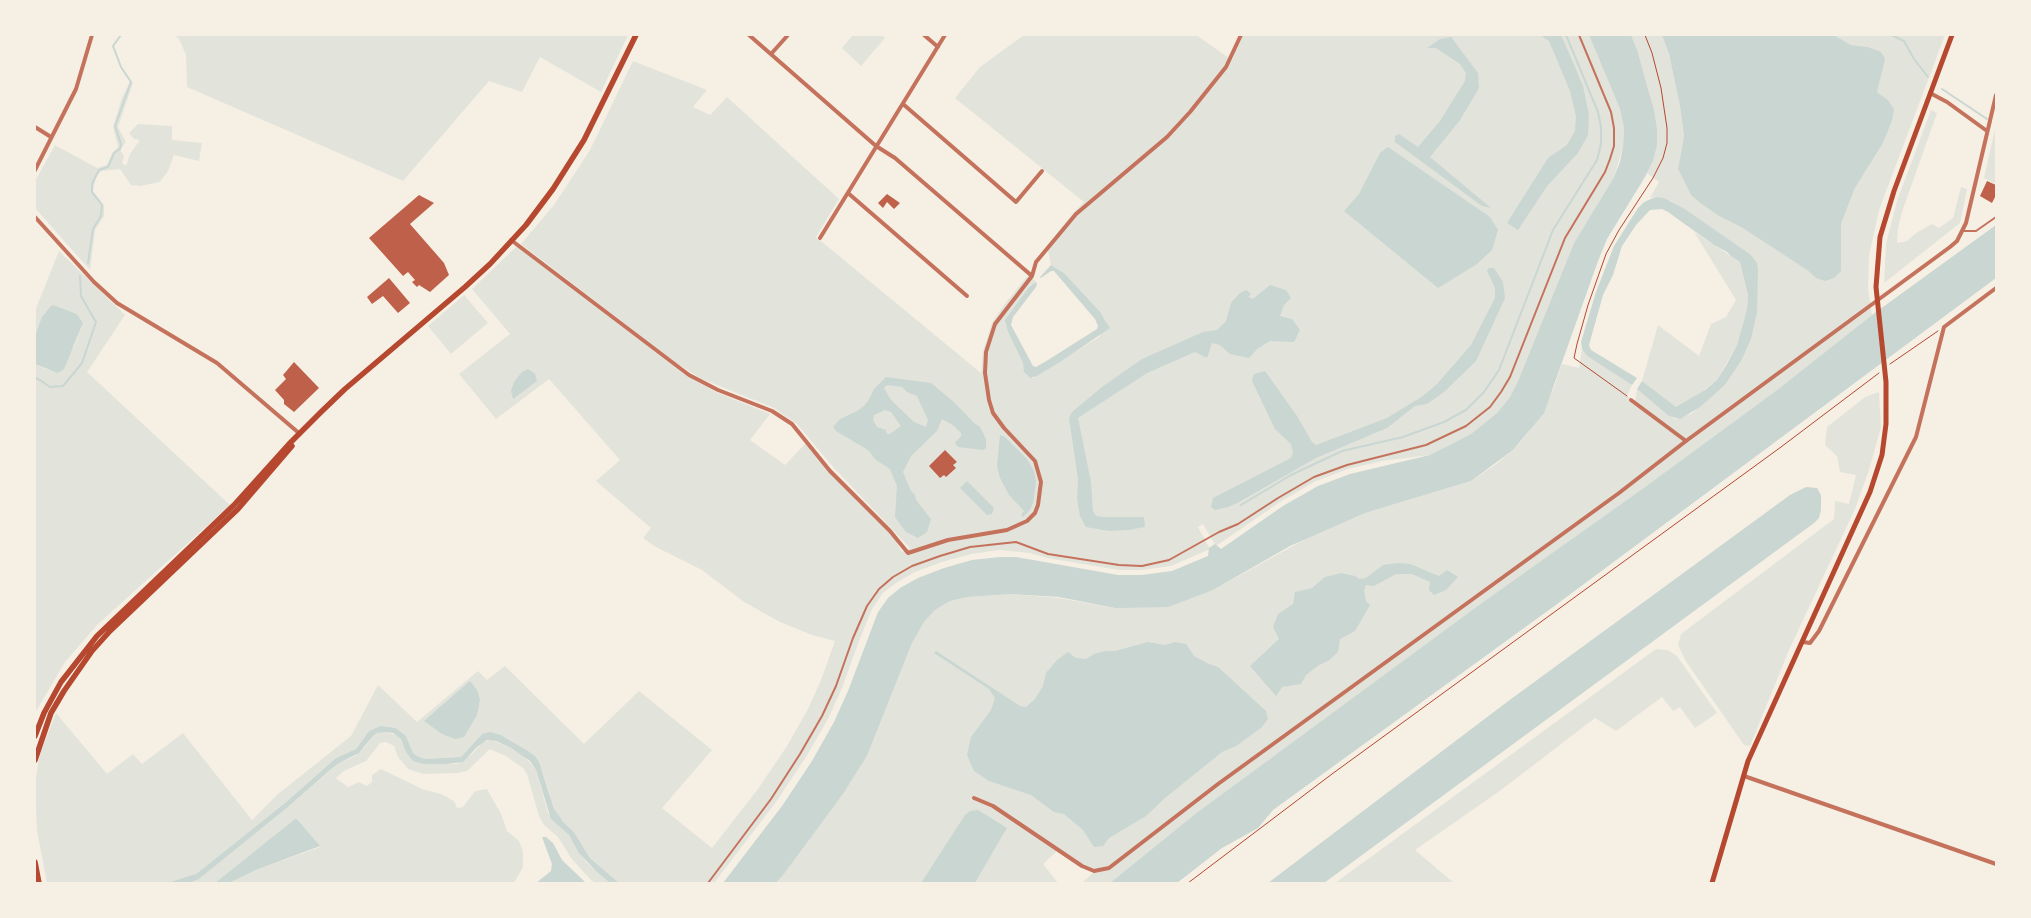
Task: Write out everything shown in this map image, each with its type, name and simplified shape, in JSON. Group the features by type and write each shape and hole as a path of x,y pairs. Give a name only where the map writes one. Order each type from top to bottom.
{"main road":[{"path":"35,736 44,713 61,682 96,636 234,505 345,389 465,287 490,264 510,240 526,225 574,157 594,123 636,35"},
{"path":"1712,883 1748,761 1873,483 1882,456 1885,431 1886,382 1876,287 1877,258 1884,221 1952,35"},
{"path":"35,760 51,713 64,690 92,651 110,631 243,505 292,447 300,434"},
{"path":"35,862 39,883"}],"street":[{"path":"35,170 76,89 92,35"},
{"path":"749,35 876,146 895,158 1032,276"},
{"path":"771,54 788,35"},
{"path":"924,35 938,47"},
{"path":"820,238 945,35"},
{"path":"510,240 689,375 718,390 772,411 792,424 830,471 897,538 908,553 948,540 1007,530 1027,521 1035,513 1040,492 1039,470 1031,455 1004,428 993,413 985,373 986,352 995,324 1032,276 1036,262 1076,214 1167,137 1190,112 1226,67 1241,35"},
{"path":"1930,93 1947,102 1987,131"},
{"path":"974,798 993,806 1082,866 1094,871 1109,868 1218,784 1950,248 1958,241 1963,231 1996,95"},
{"path":"903,104 1016,202 1042,171"},
{"path":"35,127 51,137"},
{"path":"848,192 967,296"},
{"path":"35,218 117,304 217,363 300,434"},
{"path":"1803,642 1810,643 1819,631 1916,437 1944,327 1996,288"},
{"path":"1631,400 1686,441"},
{"path":"1744,776 1996,864"}],"lane":[{"path":"708,883 771,798 822,716 836,686 867,606 879,589 912,566 970,548 1016,542 1048,554 1119,565 1142,566 1169,560 1219,532 1238,524 1278,498 1314,478 1347,465 1426,445 1466,426 1490,406 1510,377 1565,238 1605,172 1614,146 1614,128 1611,112 1579,35"},
{"path":"1963,231 1976,231 1996,217"}],"path":[{"path":"1631,400 1574,358 1576,344 1588,305 1606,254 1619,230 1653,178 1663,158 1667,128 1661,88 1645,35"},
{"path":"1891,364 1944,327"},
{"path":"1188,883 1324,780 1773,453 1883,370"}],"shaded area":[{"path":"174,35 628,35 601,92 540,57 522,92 489,81 403,181 187,87 186,55 179,39"},
{"path":"853,35 881,35 885,38 861,66 842,48"},
{"path":"1024,35 1196,35 1232,60 1243,35 1589,35 1620,109 1624,128 1623,147 1614,177 1574,243 1518,381 1510,397 1497,413 1471,434 1430,455 1382,461 1348,469 1316,481 1280,502 1216,546 1203,524 1206,522 1198,527 1210,549 1171,566 1142,570 1119,570 1047,558 1030,553 999,550 971,554 942,562 915,572 896,583 883,593 872,609 842,688 828,719 806,757 776,802 714,883 619,883 590,858 574,832 556,815 545,779 535,756 507,738 482,734 461,757 425,759 413,753 406,736 401,732 369,731 356,749 336,758 285,803 196,874 188,878 167,883 47,883 37,831 35,787 39,756 56,713 107,774 133,754 142,764 183,733 252,820 278,794 351,736 378,685 417,722 478,671 487,680 505,666 584,744 639,691 712,750 662,808 712,848 758,789 787,746 808,709 835,641 812,635 780,622 744,602 702,570 656,547 643,538 651,528 596,481 620,460 549,379 496,419 459,374 510,334 472,289 517,246 688,377 716,392 770,414 750,440 785,465 806,443 829,472 895,539 902,552 910,548 833,467 797,424 774,408 702,379 675,362 521,244 554,205 590,150 633,61 707,90 693,107 710,115 727,97 839,199 816,237 981,373 983,351 992,323 1029,274 1036,282 1029,287 1006,320 1008,332 1023,363 1026,375 1033,378 1099,337 1107,322 1064,273 1051,265 1047,246 1084,202 955,98 980,67"},
{"path":"1540,35 1561,35 1583,86 1589,115 1588,135 1578,153 1547,186 1518,230 1507,223 1548,158 1567,145 1575,131 1576,116 1570,91 1549,41"},
{"path":"1589,35 1631,35 1654,110 1657,145 1653,161 1645,177 1607,239 1544,413 1513,450 1471,481 1365,513 1290,546 1213,590 1168,607 1115,608 1059,597 1011,594 968,597 950,601 935,610 924,622 912,643 867,756 843,794 783,875 776,883 723,883 782,806 812,761 834,722 848,691 878,612 888,598 900,588 918,578 944,568 972,560 1000,557 1016,557 1118,575 1142,575 1172,571 1208,556 1209,548 1215,544 1221,549 1283,506 1318,486 1350,474 1430,455 1471,434 1497,413 1510,397 1518,381 1574,243 1614,177 1620,162 1624,128 1620,109"},
{"path":"1631,35 1662,35 1669,54 1684,136 1678,169 1691,195 1719,216 1741,227 1807,270 1816,278 1841,271 1841,224 1855,188 1883,143 1892,121 1888,100 1877,92 1879,78 1868,47 1851,45 1834,35 1945,35 1879,210 1869,256 1868,290 1872,315 1777,390 1479,605 1195,814 1110,883 1082,883 1094,872 1058,850 1043,864 1058,883 975,883 1007,828 930,870 921,883 776,883 843,794 867,756 912,643 924,622 935,610 950,601 968,597 1011,594 1059,598 1115,608 1213,590 1313,535 1365,513 1471,481 1513,450 1528,433 1553,390 1562,364 1579,368 1582,349 1587,356 1632,385 1627,396 1635,402 1637,389 1675,419 1691,414 1724,386 1751,339 1750,254 1671,201 1656,197 1650,198 1659,182 1647,173 1653,161 1657,129 1649,91"},
{"path":"1662,35 1834,35 1851,45 1868,47 1881,52 1885,59 1877,92 1888,100 1894,109 1892,121 1883,143 1855,188 1841,224 1841,271 1834,278 1825,281 1816,278 1807,270 1741,227 1719,216 1691,195 1678,169 1684,136 1669,54"},
{"path":"1451,37 1478,73 1479,88 1460,120 1430,157 1491,208 1482,206 1395,142 1395,136 1399,134 1418,147 1440,121 1465,81 1466,73 1460,64 1436,48 1427,48 1440,39"},
{"path":"130,82 133,83 118,127 126,142 120,150 124,156 122,163 126,166 130,154 140,140 134,139 129,133 138,124 172,126 172,140 202,143 199,161 174,155 168,171 160,182 140,186 131,185 120,169 101,171 96,176 93,191 104,205 104,216 95,230 90,270 35,208 35,181 55,145 97,168 107,165 113,152 118,147 113,127 122,98"},
{"path":"1931,110 1937,113 1902,212 1897,243 1907,241 1916,233 1932,224 1939,228 1953,218 1961,187 1967,189 1960,223 1884,283 1886,244 1897,201"},
{"path":"1996,129 1996,184 1984,178"},
{"path":"1388,147 1490,217 1498,230 1492,250 1477,264 1438,288 1344,211 1359,194 1380,153"},
{"path":"1656,197 1664,198 1683,208 1750,254 1757,263 1758,270 1757,312 1751,339 1741,361 1724,386 1700,407 1680,419 1669,416 1637,389 1642,381 1676,407 1705,390 1717,380 1737,345 1747,309 1748,295 1740,262 1668,212 1662,209 1650,210 1636,225 1622,246 1613,275 1603,295 1589,345 1591,350 1637,378 1632,385 1587,356 1582,349 1581,342 1596,292 1614,246 1638,208 1644,202"},
{"path":"1996,225 1996,278 1553,607 1273,810 1258,828 1222,848 1177,883 1110,883 1195,814 1479,605 1777,390 1872,315"},
{"path":"1694,232 1740,262 1748,295 1747,309 1737,345 1717,380 1694,398 1676,408 1642,381 1658,325 1699,356 1711,324 1726,317 1736,300"},
{"path":"59,251 125,315 87,372 230,505 98,624 65,662 35,713 35,364 49,370 74,347 83,323 77,314 55,305 51,306 35,336 35,311"},
{"path":"1051,265 1064,273 1100,312 1110,328 1063,360 1037,376 1030,378 1024,372 1023,363 1008,332 1005,320 1029,287 1036,282 1036,287 1013,317 1011,325 1033,366 1036,367 1048,360 1097,329 1098,326 1095,319 1054,271 1040,277"},
{"path":"1489,268 1494,268 1503,282 1505,298 1476,361 1444,392 1427,404 1415,406 1387,428 1316,458 1239,502 1215,510 1211,507 1213,498 1291,458 1293,453 1291,444 1275,429 1252,381 1254,374 1265,371 1297,416 1312,442 1316,445 1387,418 1423,396 1437,384 1471,345 1495,298 1495,288 1487,271"},
{"path":"1270,285 1286,290 1291,298 1284,305 1280,316 1292,319 1300,330 1294,342 1270,341 1257,349 1249,358 1230,354 1220,345 1212,343 1207,358 1195,352 1147,373 1078,418 1091,482 1093,511 1096,516 1144,517 1145,527 1109,531 1086,527 1080,516 1077,499 1078,479 1069,418 1072,412 1102,387 1142,359 1203,332 1217,330 1226,321 1231,303 1240,293 1246,290 1251,294 1248,297 1253,299"},
{"path":"464,295 488,323 451,354 428,326"},
{"path":"54,305 77,314 83,323 64,369 58,373 35,364 35,336 42,317"},
{"path":"528,369 535,374 537,381 513,399 511,391 514,382 522,372"},
{"path":"886,377 931,383 980,427 986,439 986,448 983,450 958,447 955,443 961,436 961,433 942,419 937,431 911,456 903,472 916,500 931,519 927,532 918,538 906,532 895,517 897,486 890,469 876,460 868,450 836,431 833,427 840,419 864,406 874,389","holes":["887,385 902,387 907,392 917,396 928,420 926,427 914,422 891,400 884,388","885,410 891,412 901,426 890,434 887,434 886,430 877,427 873,420 874,415"]},
{"path":"1879,392 1881,427 1869,470 1855,509 1789,650 1750,746 1744,745 1685,660 1678,645 1681,634 1834,519 1835,501 1849,504 1856,475 1840,472 1837,456 1825,445 1827,427 1865,397"},
{"path":"1000,435 1005,437 1027,459 1034,471 1036,482 1033,503 1030,510 1023,517 1021,515 1024,511 1009,495 1000,478 997,466"},
{"path":"967,481 994,508 992,514 987,515 960,488"},
{"path":"1806,487 1817,488 1821,495 1819,518 1814,523 1324,883 1268,883 1507,702 1790,495"},
{"path":"1410,564 1439,576 1447,570 1458,577 1446,590 1434,595 1429,590 1430,582 1412,574 1396,574 1374,586 1366,585 1364,591 1366,601 1370,605 1355,631 1340,639 1338,652 1306,675 1301,684 1282,687 1276,696 1250,666 1279,639 1273,627 1278,614 1293,604 1295,592 1312,588 1325,577 1341,573 1355,576 1359,579 1366,578 1383,565"},
{"path":"1148,642 1165,645 1175,642 1186,644 1194,656 1218,667 1266,711 1268,719 1261,728 1236,746 1222,752 1165,798 1146,816 1109,838 1103,846 1094,847 1083,830 1064,814 1054,812 1031,795 989,781 974,771 967,755 971,737 991,710 995,698 989,689 934,653 936,651 1020,706 1026,707 1035,699 1043,686 1046,673 1057,660 1068,652 1076,658 1086,659 1094,654 1115,651"},
{"path":"1656,649 1668,650 1677,656 1717,713 1695,728 1680,707 1673,711 1662,697 1616,731 1595,718 1501,790 1415,850 1454,883 1335,883"},
{"path":"470,681 477,690 480,700 477,715 464,737 455,739 442,734 424,721"},
{"path":"381,726 395,728 401,732 406,736 413,753 425,759 461,757 482,734 490,732 501,735 528,751 539,762 556,815 574,832 590,858 619,883 610,883 596,871 579,853 569,835 551,819 536,770 530,761 511,748 496,741 487,740 477,747 463,762 424,764 413,761 406,752 401,739 393,733 386,732 377,733 373,736 359,753 339,763 199,879 190,883 167,883 196,874 285,803 336,758 356,749 369,731"},
{"path":"386,732 398,736 404,747 424,764 457,764 472,754 483,742 491,740 511,748 524,756 536,770 548,813 569,835 586,862 610,883 595,883 571,858 558,837 544,825 539,816 527,774 523,768 506,756 490,749 467,771 423,774 408,769 398,757 394,746 386,742 380,743 366,761 344,771 336,778 348,787 359,782 367,786 372,782 372,775 381,769 422,789 441,794 454,801 457,808 463,807 475,791 487,789 501,814 507,831 519,841 523,851 523,867 514,883 229,883 256,870 320,847 296,818 215,883 190,883 199,879 339,763 355,756 373,736 377,733"},
{"path":"978,810 1007,828 975,883 921,883 965,815 970,811"},
{"path":"296,818 320,846 256,870 229,883 215,883"},
{"path":"542,837 546,837 553,843 562,860 586,883 536,883 551,871 552,864"}],"building":[{"path":"1987,181 1996,185 1996,195 1992,203 1980,196"},
{"path":"887,194 900,203 894,209 887,202 883,208 878,203"},
{"path":"419,195 434,203 410,224 444,263 449,275 430,292 419,285 417,287 412,282 415,280 408,272 403,276 369,238"},
{"path":"389,278 410,303 398,313 383,296 372,304 367,297"},
{"path":"294,362 319,388 294,412 284,404 284,400 275,390 286,379 283,375"},
{"path":"945,450 957,462 953,465 956,468 946,477 944,475 940,478 929,466"}],"waterway":[{"path":"88,263 93,229 101,216 102,205 92,192 92,184 99,170 108,167 114,153 120,149 121,144 115,126 131,82 121,67 113,46 121,35"},
{"path":"1241,505 1291,475 1342,451 1403,437 1444,422 1466,410 1484,392 1499,370 1553,230 1597,160 1601,144 1601,127 1598,112 1566,35"},
{"path":"1891,35 1904,41 1914,59 1928,77"},
{"path":"1942,89 1987,119"},
{"path":"35,378 50,387 63,386 82,363 96,322 81,296 80,276"},
{"path":"552,808 561,820"}]}
